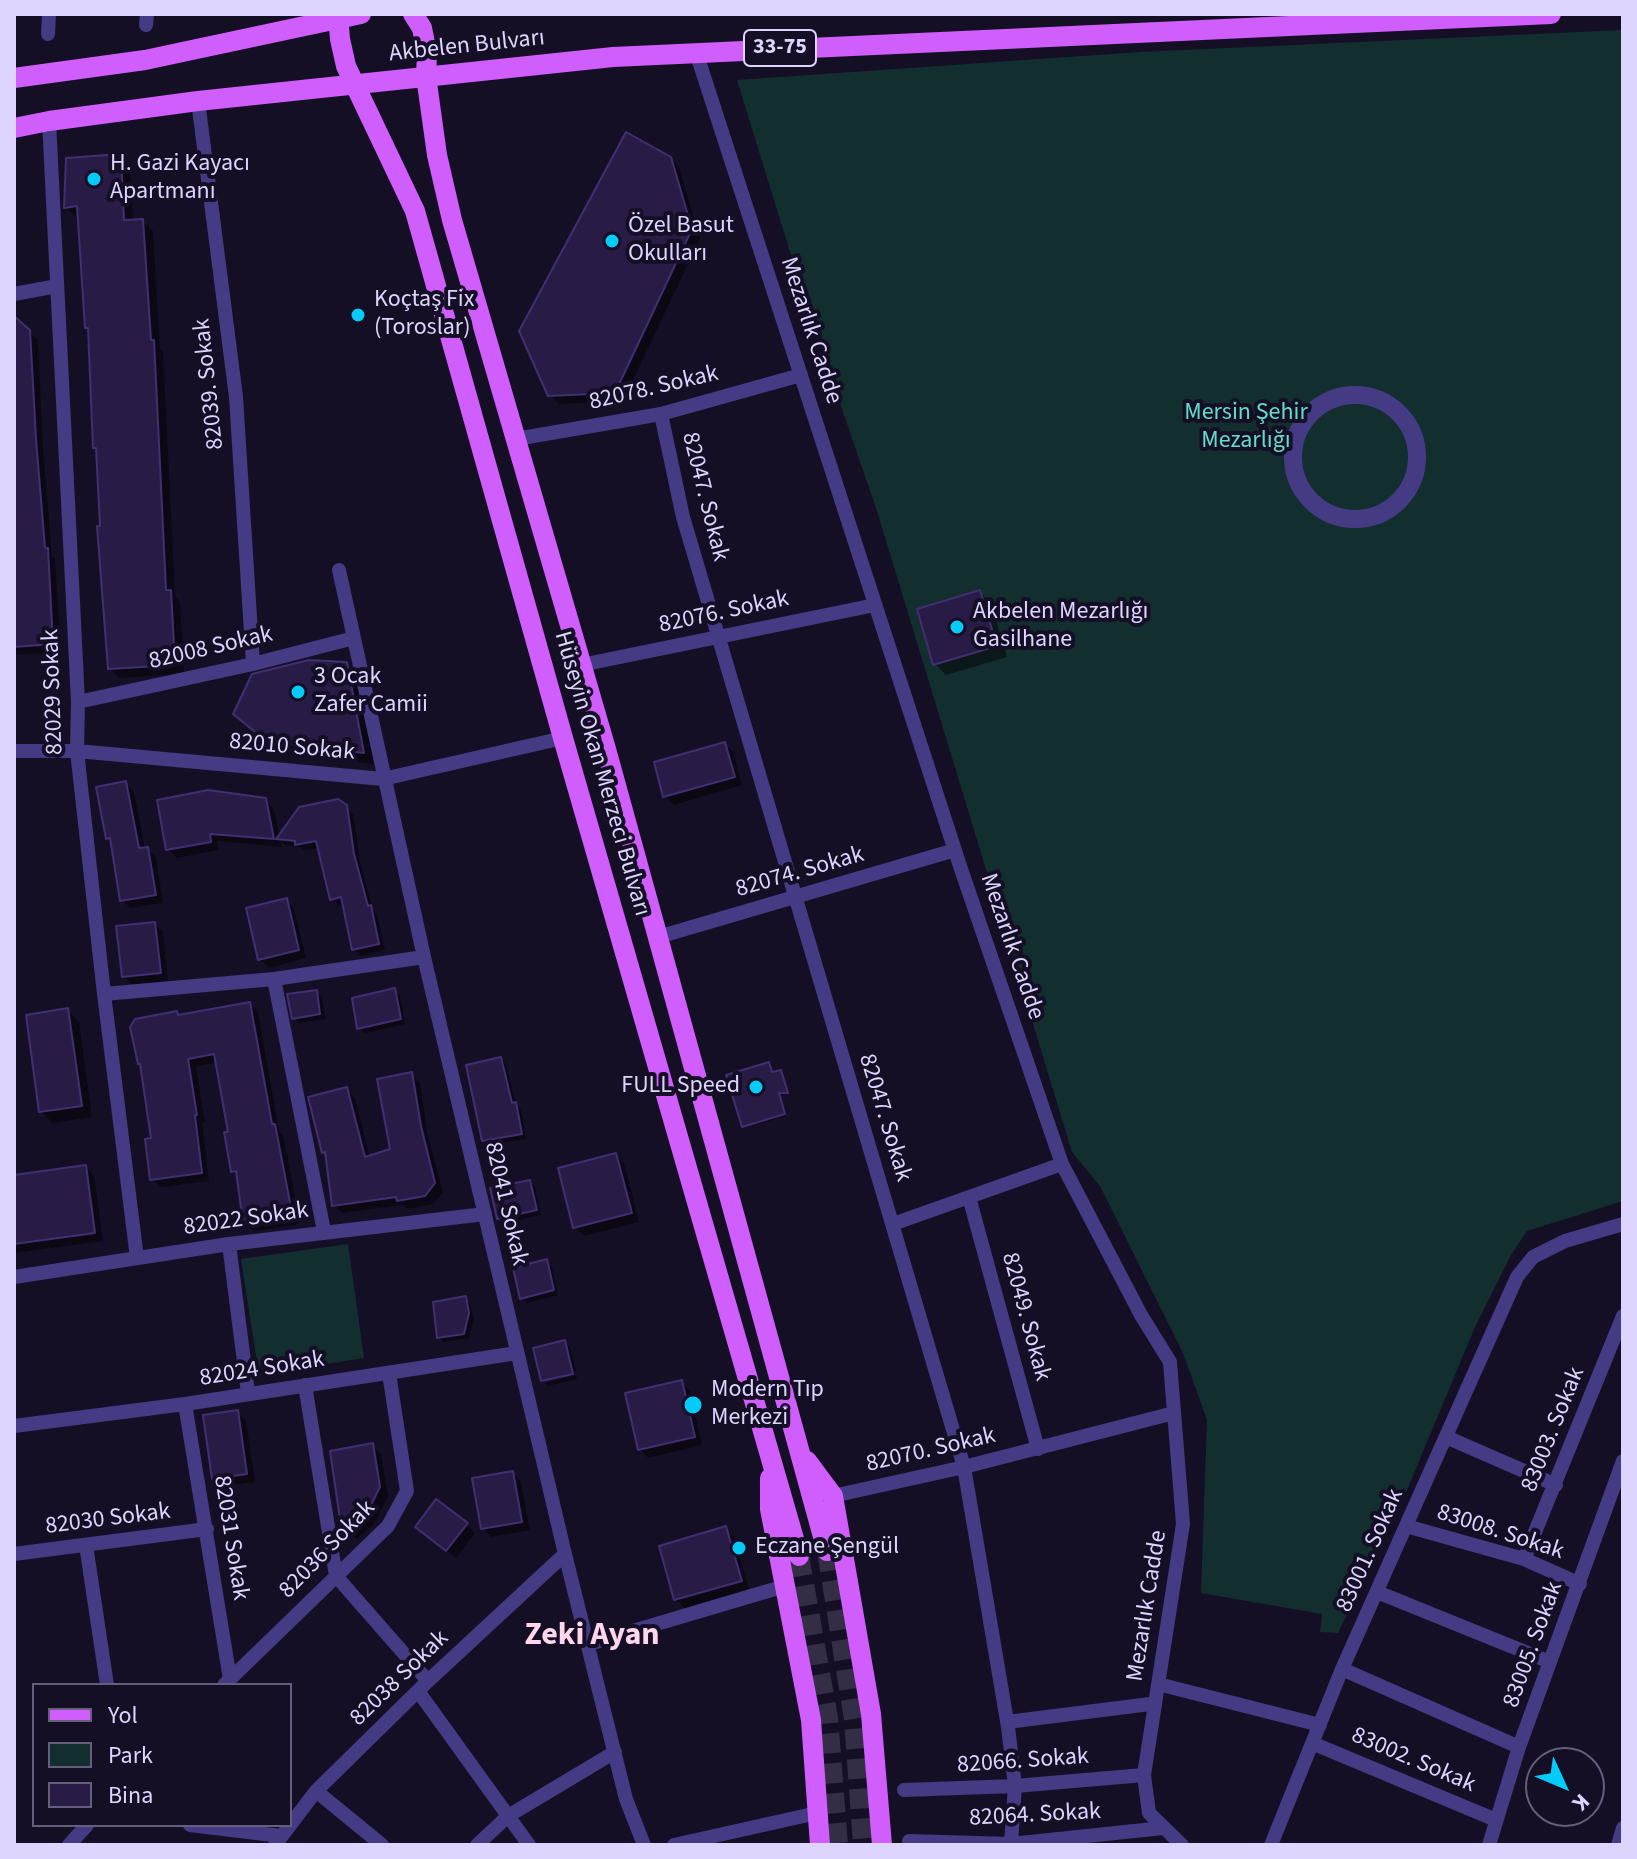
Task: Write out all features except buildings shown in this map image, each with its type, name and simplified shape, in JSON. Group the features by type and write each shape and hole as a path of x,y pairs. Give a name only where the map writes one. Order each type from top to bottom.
{"main road":[{"path":"14,78 145,60 339,16 361,14"},
{"name":"Hüseyin Okan Merzeci Bulvarı","path":"413,14 422,28 427,53 426,76 437,155 452,220 658,937 827,1551"},
{"name":"Akbelen Bulvarı","path":"14,128 198,101 613,57 1551,14"},
{"name":"Hüseyin Okan Merzeci Bulvarı","path":"339,16 346,66 415,211 799,1556"},
{"path":"800,1452 833,1496 871,1714 882,1845"},
{"path":"771,1458 770,1509 811,1720 820,1845"}],"street":[{"path":"48,34 49,14"},
{"name":"Mezarlık Cadde","path":"696,52 955,850 1062,1164 1141,1315 1170,1362 1183,1524 1144,1775 1149,1813 1182,1845"},
{"name":"82039. Sokak","path":"198,101 236,397 253,664"},
{"name":"82029 Sokak","path":"49,121 78,702 77,751 137,1258"},
{"path":"14,294 57,286"},
{"name":"82078. Sokak","path":"516,439 661,414 801,375"},
{"path":"1361,394 1381,399 1399,411 1411,428 1418,447 1417,468 1410,487 1397,503 1380,514 1361,519 1340,518 1321,510 1306,496 1296,478 1292,458 1295,437 1305,418 1321,404 1340,396 1361,394"},
{"name":"82047. Sokak","path":"661,414 683,517 964,1467 1015,1786 1011,1844"},
{"name":"82041 Sokak","path":"339,570 383,779 565,1554 626,1799 644,1845"},
{"name":"82076. Sokak","path":"581,665 875,605"},
{"name":"82008 Sokak","path":"78,702 253,664 354,638"},
{"name":"82010 Sokak","path":"14,751 77,751 383,779 563,738"},
{"name":"82074. Sokak","path":"658,937 955,850"},
{"path":"104,994 274,979 424,957"},
{"path":"274,979 324,1231"},
{"path":"893,1224 1062,1164"},
{"name":"82049. Sokak","path":"969,1197 1038,1449"},
{"name":"82022 Sokak","path":"14,1277 324,1231 485,1214"},
{"name":"83001. Sokak","path":"1271,1845 1342,1669 1517,1277 1533,1257 1544,1251 1565,1241 1623,1224"},
{"path":"229,1244 248,1393"},
{"name":"83003. Sokak","path":"1524,1559 1623,1316"},
{"name":"82024 Sokak","path":"14,1426 185,1404 517,1353"},
{"name":"82036 Sokak","path":"227,1682 388,1526 407,1491 389,1373"},
{"path":"305,1385 336,1576 423,1686 529,1845"},
{"name":"82031 Sokak","path":"185,1404 207,1529 227,1682"},
{"name":"82070. Sokak","path":"833,1496 1038,1449 1174,1413"},
{"path":"1446,1437 1556,1485"},
{"name":"83005. Sokak","path":"1489,1845 1519,1747 1623,1461"},
{"name":"83008. Sokak","path":"1406,1526 1524,1559 1580,1584"},
{"name":"82030 Sokak","path":"14,1554 207,1529"},
{"path":"86,1545 107,1683"},
{"name":"82038 Sokak","path":"292,1823 316,1791 565,1554"},
{"path":"589,1644 785,1586"},
{"path":"1377,1592 1550,1662"},
{"path":"1342,1669 1519,1747"},
{"path":"1158,1684 1320,1725"},
{"path":"1007,1722 1150,1704"},
{"name":"83002. Sokak","path":"1312,1743 1496,1820"},
{"path":"477,1845 508,1816 615,1752"},
{"name":"82066. Sokak","path":"904,1790 1015,1786 1144,1775"},
{"path":"316,1791 382,1845"},
{"path":"674,1845 817,1813"},
{"path":"201,1827 278,1841"},
{"name":"82064. Sokak","path":"909,1841 1011,1844 1163,1828"},
{"path":"1618,1845 1623,1828"}],"green space":[{"name":"Mersin Şehir Mezarlığı","path":"1623,30 1623,1201 1527,1231 1511,1255 1475,1327 1407,1490 1338,1633 1320,1632 1322,1614 1201,1593 1207,1420 1183,1353 1100,1186 1072,1152 877,511 807,307 737,80 1140,52"},
{"path":"348,1244 364,1358 259,1375 241,1259"}],"tunnel":[{"path":"827,1551 854,1719 863,1845"},
{"path":"799,1556 828,1718 838,1845"}],"place":[{"name":"H. Gazi Kayacı Apartmanı","path":"94,179"},
{"name":"Özel Basut Okulları","path":"612,241"},
{"name":"Koçtaş Fix (Toroslar)","path":"358,315"},
{"name":"Akbelen Mezarlığı Gasilhane","path":"957,627"},
{"name":"3 Ocak Zafer Camii","path":"298,692"},
{"name":"FULL Speed","path":"756,1087"},
{"name":"Modern Tıp Merkezi","path":"693,1405"},
{"name":"Eczane Şengül","path":"739,1548"}],"district":[{"name":"Zeki Ayan","path":"592,1637"}]}
